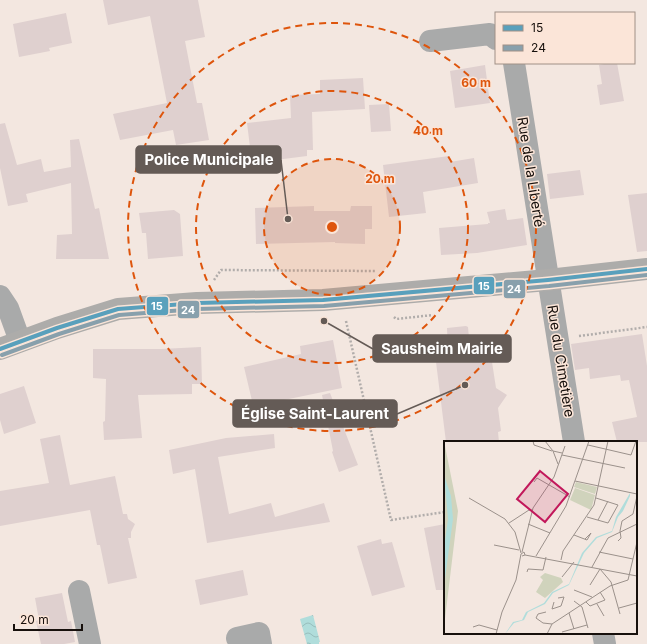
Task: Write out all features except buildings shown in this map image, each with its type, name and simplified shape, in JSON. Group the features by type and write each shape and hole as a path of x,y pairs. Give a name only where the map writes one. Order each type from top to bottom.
{"main road":[{"path":"0,348 56,328 118,309 197,303 323,300 548,280 647,269"}],"street":[{"path":"430,41 490,34 495,38"},
{"name":"Rue de la Liberté","path":"514,64 548,280"},
{"name":"Rue du Cimetière","path":"548,280 574,441"},
{"path":"0,296 8,308 20,341"},
{"path":"79,591 90,644"},
{"path":"237,638 259,633 261,644"},
{"path":"603,634 605,644"}],"path":[{"path":"392,316 396,319 439,314"},
{"path":"345,318 391,520 444,512"},
{"path":"558,338 647,327"}],"water":[{"path":"313,615 320,642 319,644 307,644 300,619"}],"transit line":[{"name":"15","path":"0,349 57,328 118,309 197,303 323,300 548,280 647,269"},
{"name":"24","path":"2,355 59,334 119,315 197,309 324,306 549,286 647,275"}],"place":[{"name":"Police Municipale","path":"288,219"},
{"name":"Sausheim Mairie","path":"324,321"},
{"name":"Église Saint-Laurent","path":"465,385"}]}
